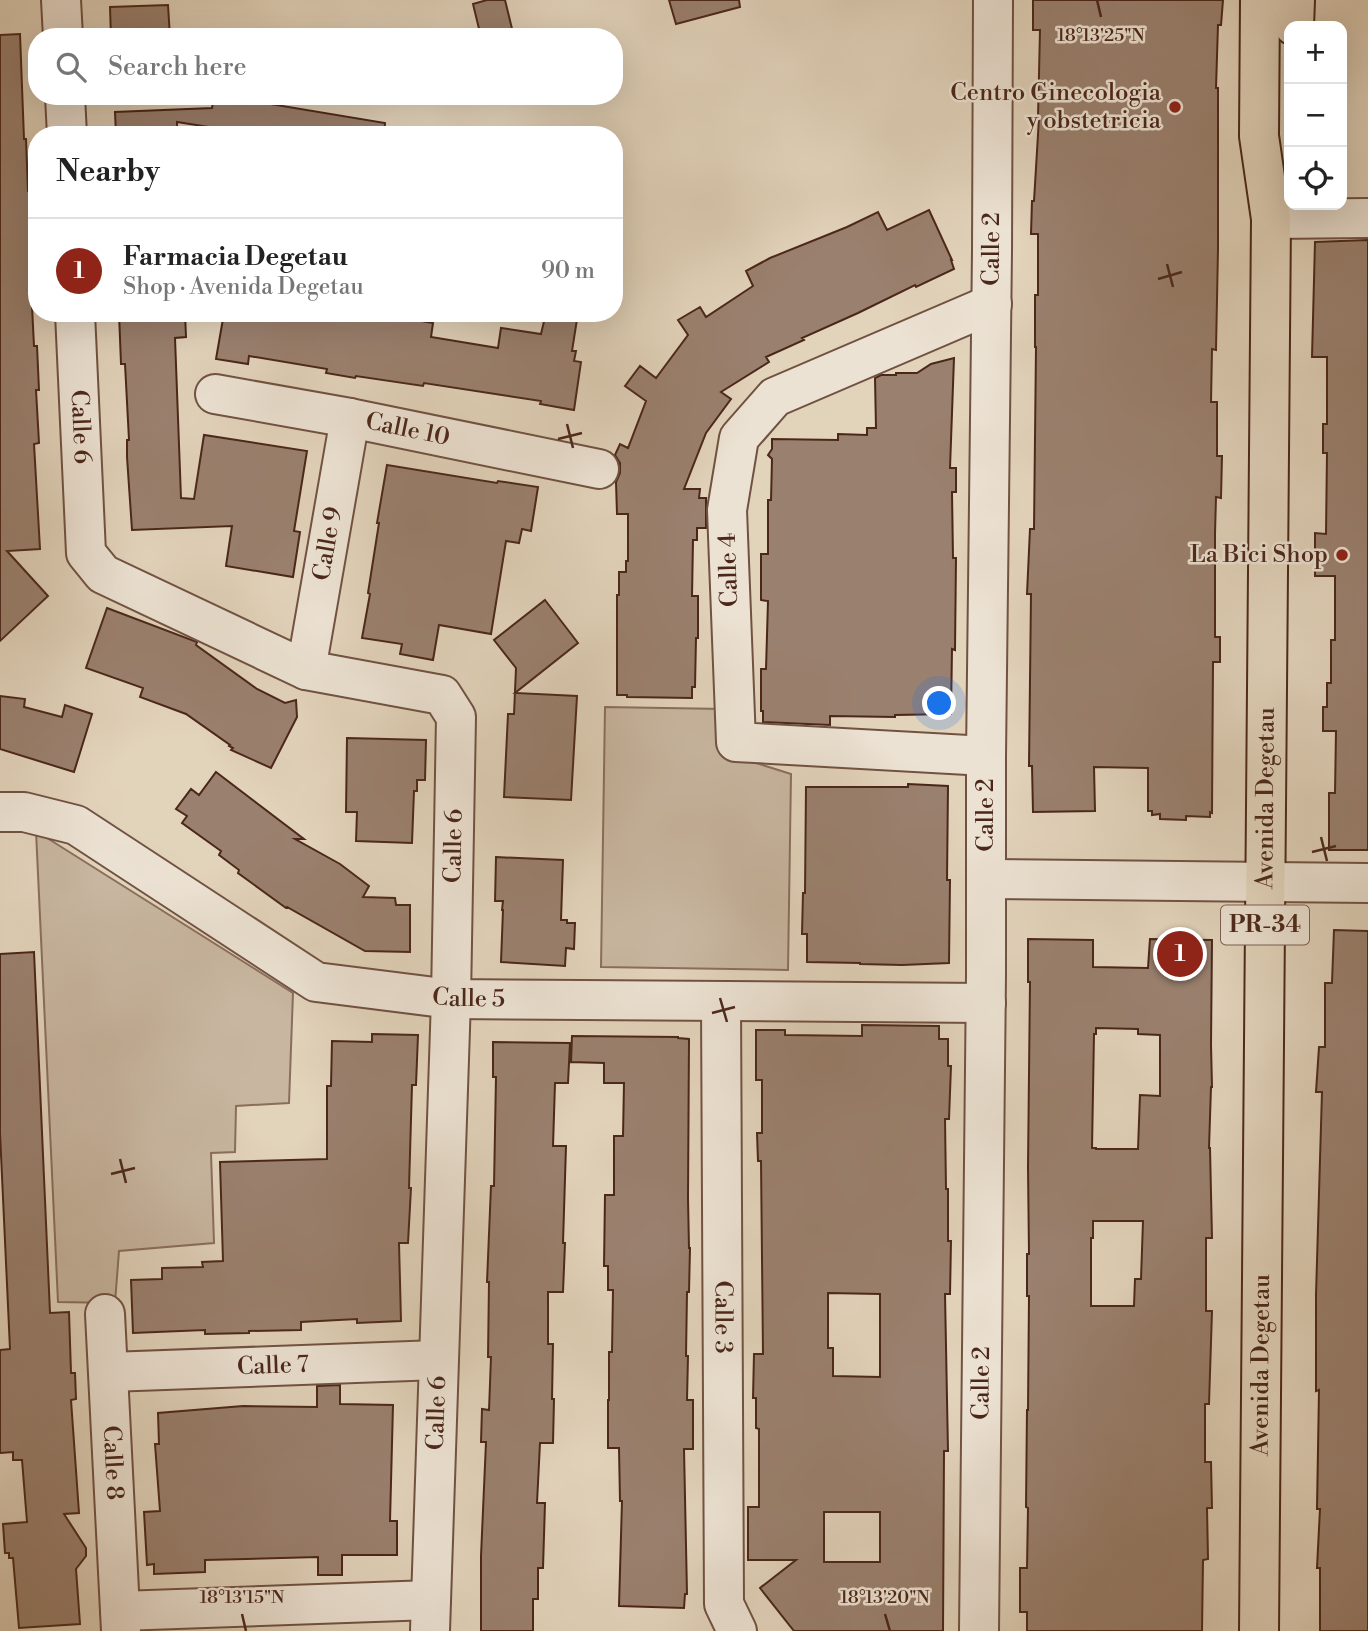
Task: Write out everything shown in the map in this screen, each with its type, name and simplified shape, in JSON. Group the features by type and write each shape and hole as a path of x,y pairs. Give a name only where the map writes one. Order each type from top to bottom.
{"main road":[{"name":"Avenida Degetau","path":"1259,1631 1271,219 1259,136 1260,0"},
{"path":"1294,21 1295,0"},
{"name":"Avenida Degetau","path":"1271,219 1284,168"}],"street":[{"path":"61,0 63,28"},
{"name":"Calle 2","path":"979,1631 993,0"},
{"path":"65,105 67,126"},
{"path":"1271,219 1368,218"},
{"name":"Calle 4","path":"986,756 736,742 727,510 739,438 775,397 992,304"},
{"name":"Calle 6","path":"75,322 86,553 103,574 306,670 442,695 456,717 451,999 431,1616"},
{"name":"Calle 10","path":"215,394 350,418 599,469"},
{"name":"Calle 9","path":"306,670 350,418"},
{"name":"Calle 5","path":"0,812 24,812 76,825 316,982 451,999 986,1003"},
{"path":"986,879 1368,883"},
{"name":"Calle 3","path":"721,1002 724,1604 737,1631"},
{"name":"Calle 8","path":"105,1314 121,1621 431,1616"},
{"name":"Calle 7","path":"109,1372 438,1360"}],"shaded area":[{"path":"605,707 725,709 724,753 791,774 788,970 601,967"},
{"path":"36,831 293,993 289,1103 236,1106 235,1152 211,1153 214,1243 119,1251 115,1303 58,1302"}],"building":[{"path":"487,0 505,0 512,28 479,28 473,4"},
{"path":"669,0 739,0 740,7 676,24"},
{"path":"1033,0 1223,0 1221,25 1218,25 1216,88 1218,249 1216,350 1212,349 1211,402 1217,402 1217,456 1222,456 1221,498 1216,497 1215,534 1215,637 1220,637 1220,662 1213,662 1210,817 1186,816 1186,820 1160,819 1160,814 1152,815 1152,811 1148,811 1148,768 1094,767 1095,811 1033,812 1032,766 1029,766 1031,594 1027,594 1030,529 1034,529 1035,295 1038,295 1038,234 1031,234 1039,118 1040,30 1033,30"},
{"path":"168,5 169,28 111,28 110,7"},
{"path":"20,34 28,191 28,322 33,322 34,346 37,346 39,390 36,390 39,443 34,444 40,549 7,551 48,596 0,641 0,35"},
{"path":"212,105 277,105 385,123 385,126 202,126 177,122 177,126 116,126 115,112 212,108"},
{"path":"929,210 954,269 766,357 769,362 721,392 731,399 706,433 684,489 700,489 699,498 706,498 706,528 697,528 697,540 693,540 692,596 698,596 698,638 692,698 617,695 617,595 619,572 626,572 628,561 628,514 617,514 616,482 620,463 615,455 620,444 628,448 646,401 625,386 640,366 656,378 688,335 678,320 700,307 706,317 753,286 746,271 878,212 887,230"},
{"path":"1368,240 1368,850 1329,850 1329,793 1335,793 1336,731 1323,731 1323,707 1327,707 1327,683 1331,683 1331,640 1335,640 1335,576 1315,576 1315,533 1326,534 1327,453 1323,453 1323,424 1327,424 1327,357 1312,357 1315,242"},
{"path":"119,322 185,322 186,337 175,338 181,498 194,499 204,435 307,451 294,531 300,532 293,577 226,566 232,526 132,530 125,364 121,364"},
{"path":"222,322 427,322 433,323 431,337 498,348 501,328 541,334 544,322 577,322 572,351 576,351 574,361 581,362 574,410 540,404 541,401 424,383 423,386 356,376 355,378 326,373 327,369 249,356 248,364 216,359"},
{"path":"954,358 950,468 956,468 956,492 952,492 953,558 956,558 951,714 830,716 830,725 763,722 761,669 766,669 768,601 761,600 761,554 768,554 768,500 771,500 772,459 768,455 772,449 772,439 838,440 838,434 867,435 867,428 876,428 875,378 896,373 917,373 931,364"},
{"path":"387,465 538,487 531,531 522,529 519,543 506,541 491,634 439,625 433,660 400,654 402,644 362,638"},
{"path":"545,600 578,643 515,693 577,696 571,800 504,797 508,714 514,714 516,668 494,640"},
{"path":"107,608 197,642 196,645 257,689 285,703 296,700 297,717 271,768 231,750 233,748 230,745 186,714 140,697 143,688 86,668"},
{"path":"0,696 25,699 24,707 62,717 65,705 92,714 74,772 0,749"},
{"path":"347,738 426,740 425,780 417,780 417,791 414,791 412,843 356,841 357,812 346,812"},
{"path":"216,772 304,839 295,839 340,864 369,886 363,897 395,898 396,905 410,905 410,952 365,951 286,908 238,873 239,870 219,855 221,851 182,823 187,816 176,809 191,789 199,795"},
{"path":"908,784 948,786 949,963 902,965 807,962 807,934 802,934 806,787 908,787"},
{"path":"496,857 563,860 561,920 575,923 574,949 566,948 565,966 501,962 503,901 495,901"},
{"path":"1334,930 1368,931 1368,1631 1320,1631 1320,1568 1317,1568 1320,1509 1317,1509 1319,1390 1316,1391 1316,1295 1322,1092 1316,1092 1319,1047 1325,1047 1325,983 1332,983"},
{"path":"1028,939 1093,940 1093,967 1148,968 1150,939 1212,940 1212,1087 1209,1148 1212,1238 1206,1238 1206,1311 1212,1311 1209,1404 1205,1404 1205,1462 1211,1462 1212,1508 1207,1508 1208,1559 1203,1560 1202,1631 1027,1631 1027,1612 1020,1612 1020,1568 1027,1568 1028,1508","holes":["1096,1028 1138,1029 1138,1034 1160,1035 1160,1096 1140,1095 1138,1149 1092,1148","1093,1221 1143,1221 1141,1279 1135,1279 1134,1306 1091,1306"]},
{"path":"34,952 50,1313 69,1312 71,1373 75,1373 76,1399 71,1400 79,1513 64,1514 86,1548 86,1556 76,1569 80,1624 19,1628 13,1558 9,1558 9,1553 5,1553 3,1524 27,1522 22,1460 13,1460 13,1452 0,1453 0,1350 10,1349 0,1133 0,954"},
{"path":"862,1025 939,1026 939,1039 948,1039 948,1066 951,1066 949,1119 945,1119 946,1189 948,1241 951,1241 950,1294 945,1294 948,1451 944,1451 943,1631 794,1631 760,1588 796,1560 748,1560 748,1507 759,1507 759,1429 756,1428 756,1398 753,1398 754,1354 763,1354 761,1161 758,1161 757,1133 762,1133 762,1080 756,1080 756,1030 785,1030 785,1035 862,1036","holes":["828,1293 880,1294 880,1377 833,1376 833,1348 828,1348","824,1512 880,1512 880,1562 824,1562"]},
{"path":"372,1034 418,1035 416,1085 412,1085 408,1243 399,1243 401,1321 357,1323 357,1319 301,1322 301,1330 249,1333 205,1334 205,1330 133,1333 131,1280 162,1279 162,1268 203,1267 202,1262 223,1261 220,1162 327,1159 327,1086 331,1086 332,1041 372,1042"},
{"path":"572,1036 689,1039 690,1248 686,1356 687,1400 693,1400 693,1449 684,1449 687,1594 684,1608 619,1606 622,1501 619,1448 608,1448 613,1290 608,1290 608,1266 604,1266 605,1195 614,1195 614,1136 623,1136 624,1083 604,1083 604,1063 571,1062"},
{"path":"493,1042 570,1043 568,1083 555,1083 553,1146 566,1146 565,1243 563,1292 548,1292 548,1344 553,1344 553,1443 540,1443 537,1503 545,1503 543,1568 538,1568 538,1599 533,1599 533,1631 481,1631 486,1442 481,1442 482,1409 489,1410 491,1357 488,1357 487,1282 491,1186 494,1186 496,1077 493,1077"},
{"path":"340,1385 340,1404 393,1405 390,1521 397,1521 397,1555 342,1555 342,1575 318,1575 318,1557 205,1560 205,1572 154,1574 154,1564 147,1565 144,1512 160,1511 155,1444 159,1444 158,1413 243,1406 317,1407 317,1386"}],"place":[{"name":"Centro Ginecologia y obstetricia","path":"1175,107"},
{"name":"La Bici Shop","path":"1342,555"},
{"name":"Farmacia Degetau","path":"1180,954"}]}
